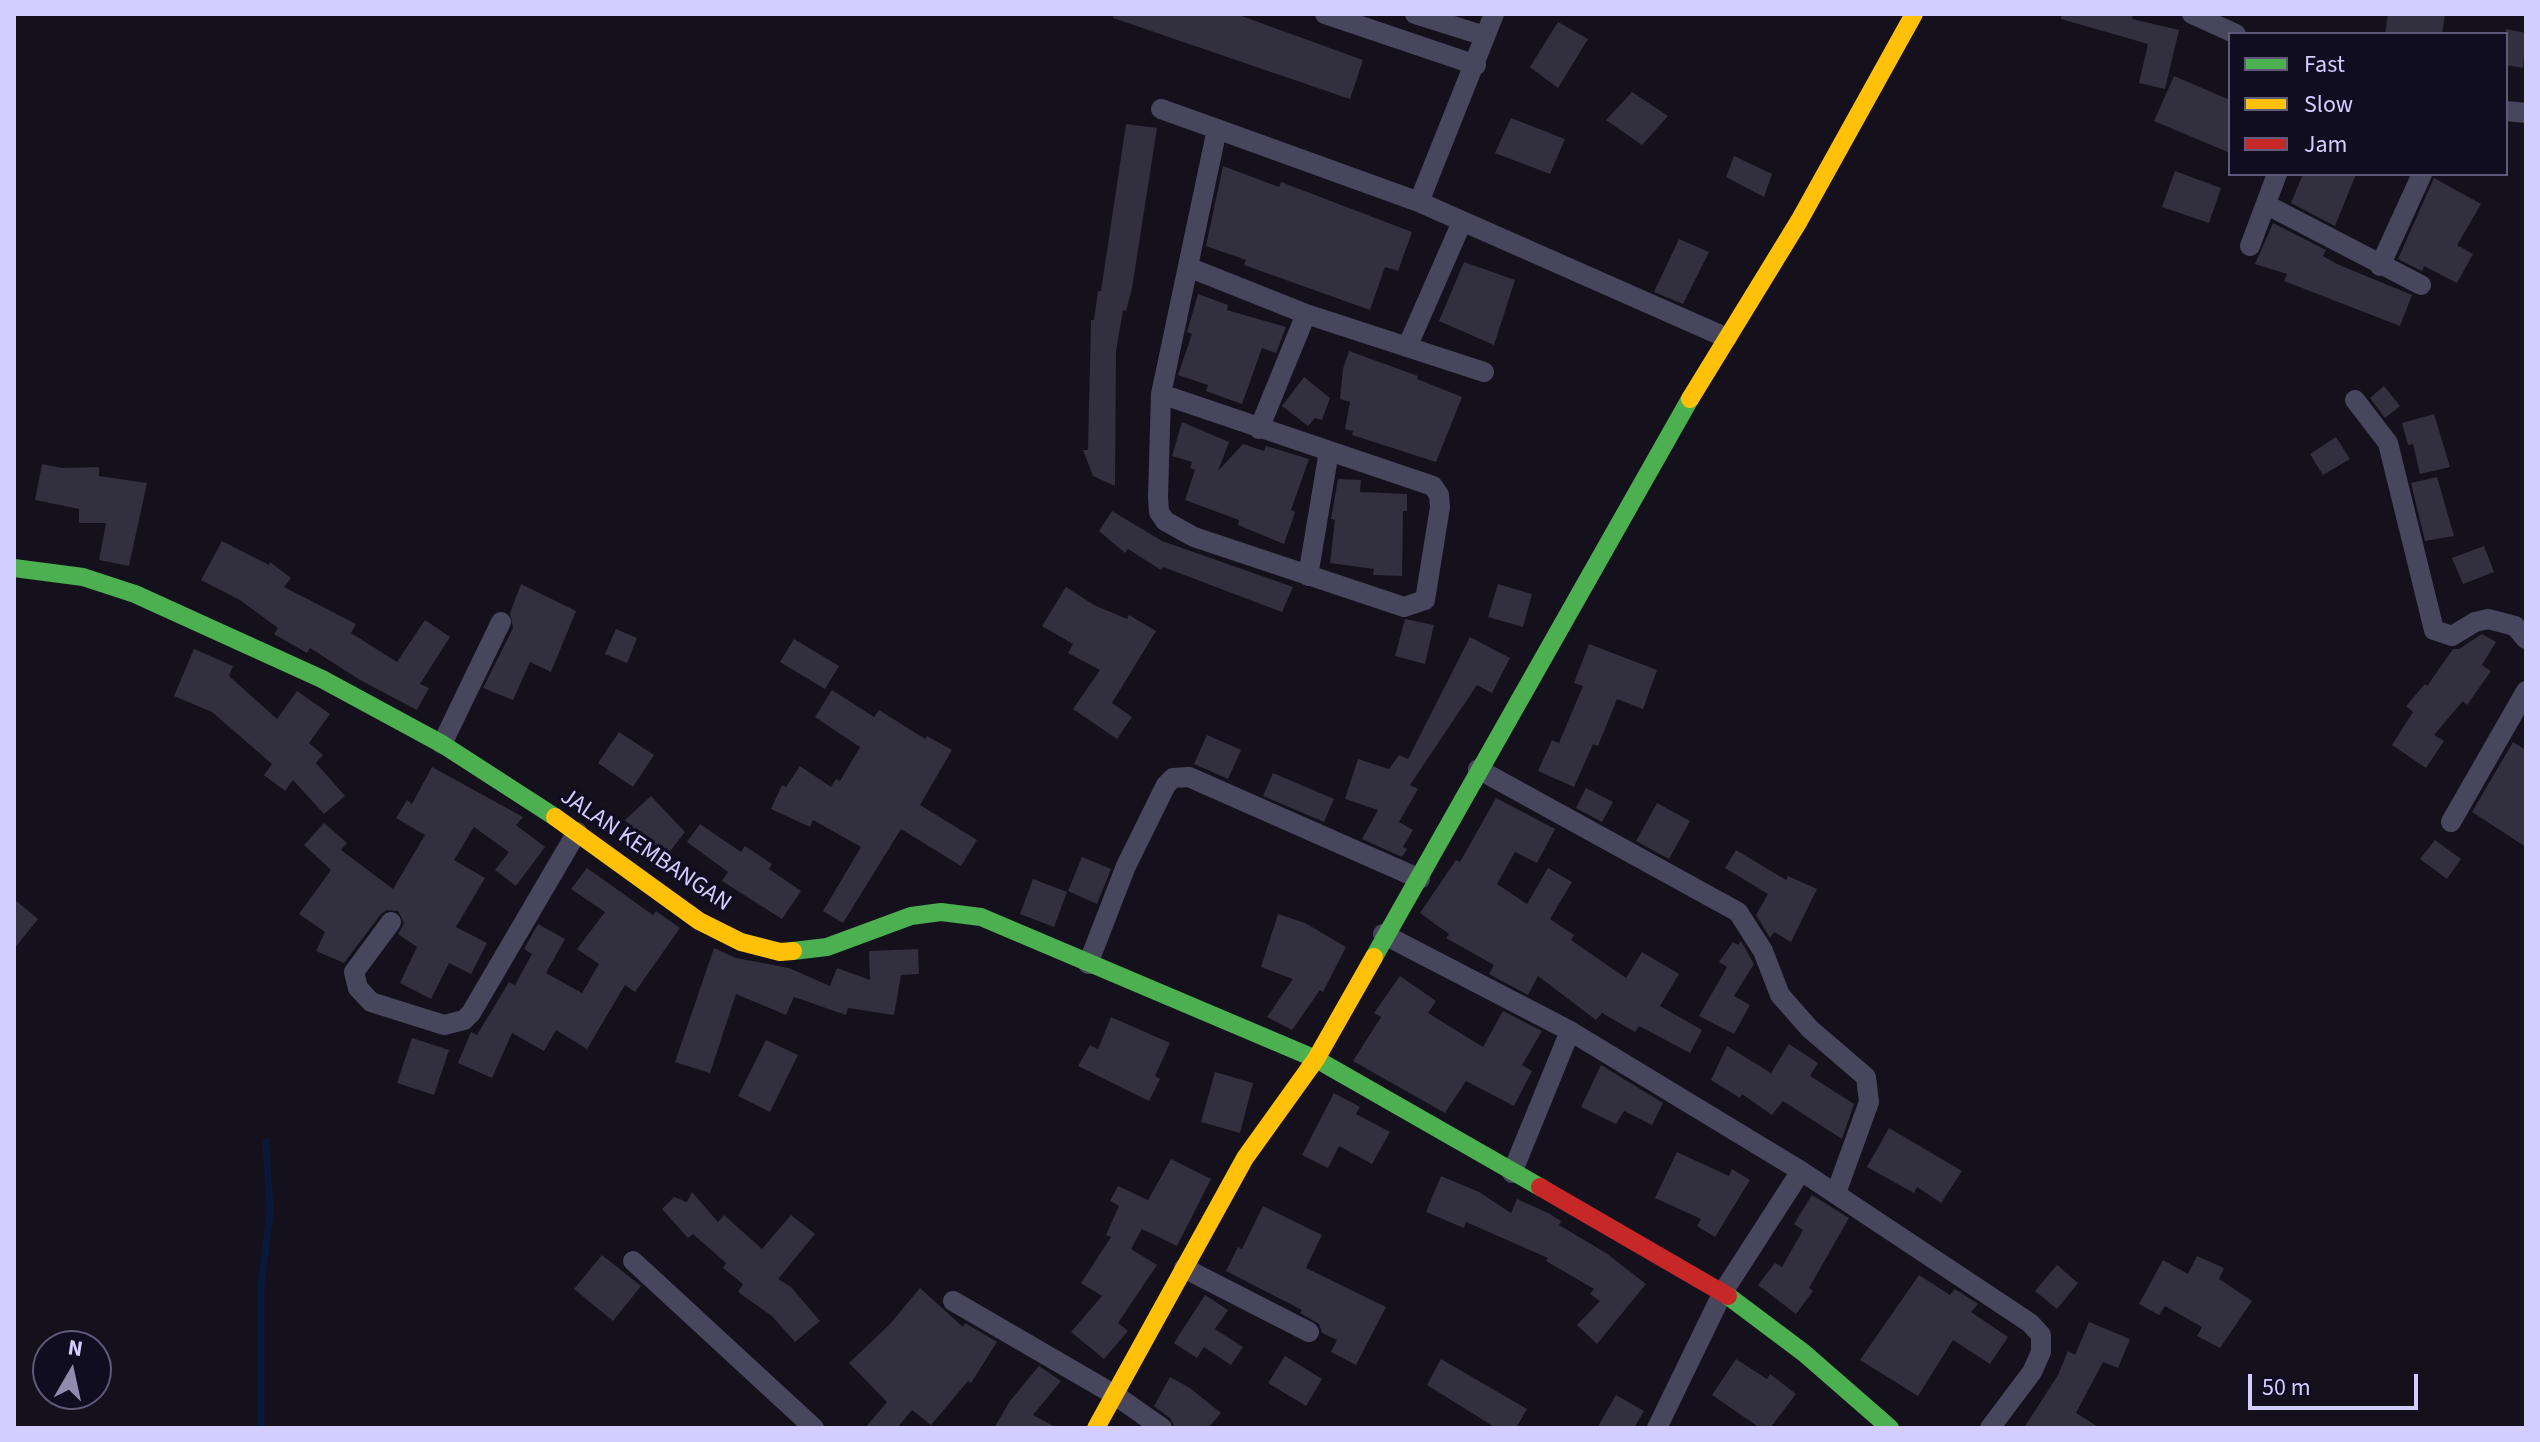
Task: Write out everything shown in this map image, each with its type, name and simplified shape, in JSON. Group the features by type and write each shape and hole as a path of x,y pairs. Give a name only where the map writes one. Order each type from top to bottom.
{"street":[{"path":"1325,14 1352,18 1476,65"},
{"path":"1415,14 1485,36"},
{"path":"1419,202 1494,14"},
{"path":"1096,1428 1245,1158 1316,1059 1383,934 1420,879 1478,769 1727,338 1799,221 1914,14"},
{"path":"2192,14 2232,32"},
{"path":"1161,109 1419,202 1727,338"},
{"path":"1161,394 1426,482 1439,495 1429,595 1419,604 1404,607 1194,537 1165,521 1159,512 1161,394 1217,129"},
{"path":"2250,246 2276,176"},
{"path":"2380,266 2421,176"},
{"path":"2267,205 2421,285"},
{"path":"1408,345 1462,222"},
{"path":"1188,267 1306,314 1484,372"},
{"path":"1259,429 1306,314"},
{"path":"2355,400 2388,443 2434,630 2452,636 2475,622 2488,619 2515,626 2526,639"},
{"path":"1308,576 1329,451"},
{"name":"JALAN KEMBANGAN","path":"14,568 83,577 135,594 322,679 442,744 577,832 699,921 741,942 780,952 827,947 882,925 941,912 981,917 1316,1059 1723,1292 1804,1353 1890,1428"},
{"path":"442,744 501,622"},
{"path":"2451,822 2526,691"},
{"path":"1478,769 1738,912 1763,951 1780,995 1810,1029 1866,1077 1869,1102 1836,1193"},
{"path":"1088,964 1126,866 1166,785 1173,778 1189,777 1420,879"},
{"path":"391,922 354,972 358,988 371,1002 444,1025 464,1020 577,832"},
{"path":"1383,934 1570,1031 1836,1193 2030,1323 2041,1335 2041,1352 2032,1372 1990,1428"},
{"path":"1512,1173 1570,1031"},
{"path":"1657,1428 1723,1292 1801,1171"},
{"path":"633,1261 814,1428"},
{"path":"1184,1268 1309,1332"},
{"path":"953,1301 1115,1395 1162,1428"}],"building":[{"path":"1114,14 1236,14 1363,60 1350,99 1113,18"},
{"path":"2062,14 2133,14 2132,19 2179,30 2165,89 2139,83 2148,44 2061,19"},
{"path":"2388,14 2445,14 2442,32 2385,32"},
{"path":"1558,22 1588,39 1558,88 1530,67"},
{"path":"2506,29 2526,33 2523,68 2508,65"},
{"path":"2174,76 2228,99 2228,152 2154,121"},
{"path":"1632,92 1668,116 1642,145 1606,120"},
{"path":"1511,118 1565,139 1550,174 1495,153"},
{"path":"1126,124 1157,128 1132,288 1126,311 1123,310 1116,351 1115,486 1093,476 1083,450 1088,450 1091,320 1094,320 1098,291 1101,291"},
{"path":"1734,156 1772,174 1764,197 1726,177"},
{"path":"1223,166 1279,187 1281,182 1412,232 1398,271 1385,267 1370,310 1244,265 1246,260 1206,246"},
{"path":"2175,171 2221,188 2209,223 2162,207"},
{"path":"2302,176 2355,176 2335,226 2291,203"},
{"path":"2434,178 2481,204 2457,245 2473,254 2457,283 2424,266 2422,271 2398,259"},
{"path":"2273,223 2326,250 2323,256 2337,264 2412,295 2400,326 2284,281 2287,274 2255,264"},
{"path":"1679,239 1709,252 1683,304 1654,292"},
{"path":"1464,262 1515,280 1494,345 1439,321"},
{"path":"1198,294 1228,305 1227,310 1286,327 1276,353 1262,348 1242,404 1206,391 1208,385 1178,375 1192,334 1187,332"},
{"path":"1349,351 1418,376 1417,379 1462,397 1436,462 1352,435 1353,431 1345,429 1350,402 1340,399 1343,369"},
{"path":"1304,377 1330,398 1322,420 1315,418 1308,426 1282,406"},
{"path":"2384,386 2400,406 2385,418 2370,398"},
{"path":"2434,414 2450,467 2420,474 2413,444 2408,445 2402,423"},
{"path":"1182,422 1229,442 1218,471 1243,444 1264,451 1266,446 1309,459 1291,510 1295,512 1284,544 1238,525 1239,520 1185,500 1195,470 1190,468 1192,462 1172,456"},
{"path":"2336,437 2350,459 2323,475 2310,454"},
{"path":"42,464 62,468 99,467 99,476 147,483 129,566 99,560 106,523 79,523 79,509 35,500"},
{"path":"2437,477 2454,536 2425,541 2411,483"},
{"path":"1338,479 1361,480 1360,492 1407,494 1407,511 1403,511 1402,576 1373,575 1374,569 1330,563 1335,520 1331,519"},
{"path":"1112,511 1162,541 1293,587 1282,612 1163,567 1161,570 1128,549 1125,553 1099,531"},
{"path":"222,541 269,565 270,562 291,578 284,587 356,624 351,633 397,662 425,620 450,637 420,684 429,688 417,710 360,680 310,648 307,653 274,634 278,628 240,600 201,580"},
{"path":"2484,546 2494,572 2463,584 2452,558"},
{"path":"521,584 576,611 551,672 530,662 513,700 483,688 513,628 510,613"},
{"path":"1498,584 1532,594 1523,627 1488,617"},
{"path":"1066,587 1094,605 1127,619 1129,615 1156,631 1112,703 1132,717 1117,739 1073,709 1100,670 1068,653 1073,644 1042,626"},
{"path":"1405,619 1434,625 1425,664 1395,656"},
{"path":"616,629 637,638 627,663 605,654"},
{"path":"2482,634 2496,642 2482,665 2491,671 2467,705 2463,701 2434,735 2444,741 2426,768 2392,745 2413,712 2406,706 2425,684 2427,686 2453,649 2459,649"},
{"path":"1470,637 1510,658 1492,693 1477,685 1410,785 1418,789 1399,822 1413,830 1403,847 1407,849 1402,857 1362,839 1378,810 1345,799 1358,759 1389,769 1399,755 1408,759"},
{"path":"794,639 839,666 825,689 780,662"},
{"path":"1589,644 1657,670 1643,709 1617,699 1598,746 1593,744 1574,787 1538,771 1552,740 1559,743 1583,686 1574,683"},
{"path":"194,649 233,666 229,676 277,719 297,691 330,714 309,743 323,755 316,763 345,796 324,814 293,780 285,791 264,775 272,764 212,712 174,696"},
{"path":"832,690 874,717 879,710 925,739 927,736 952,750 920,805 977,840 961,866 901,829 843,923 823,911 861,847 813,820 810,827 771,809 782,785 786,787 800,766 831,787 836,779 840,781 860,747 815,717"},
{"path":"619,732 654,755 633,787 598,763"},
{"path":"1207,735 1241,750 1228,779 1194,764"},
{"path":"2513,742 2526,750 2526,847 2472,812"},
{"path":"432,767 523,817 516,825 545,847 516,886 495,870 509,852 474,827 454,860 485,878 456,927 487,943 471,974 449,963 431,999 400,983 417,947 398,934 404,923 398,911 387,910 381,914 344,963 316,951 325,932 299,914 331,870 304,845 324,823 347,843 341,850 393,889 425,835 396,818 407,800 412,804"},
{"path":"1273,773 1334,799 1324,822 1263,796"},
{"path":"1586,788 1613,802 1602,822 1576,808"},
{"path":"651,796 685,832 667,855 645,838 643,840 625,820"},
{"path":"1496,798 1555,829 1537,863 1515,852 1497,884 1527,904 1548,868 1572,882 1550,919 1574,935 1571,940 1626,978 1642,952 1679,974 1660,1006 1702,1030 1690,1053 1639,1026 1635,1032 1602,1013 1596,1020 1538,976 1528,995 1489,974 1494,965 1446,938 1449,934 1420,913 1456,860 1460,862"},
{"path":"1657,803 1690,821 1669,859 1636,841"},
{"path":"700,824 741,852 745,846 772,864 769,869 801,891 782,919 722,881 728,872 687,842"},
{"path":"2435,840 2461,859 2447,879 2420,859"},
{"path":"1736,850 1786,880 1788,876 1817,889 1791,942 1774,932 1770,938 1756,915 1768,894 1725,868"},
{"path":"1082,857 1111,869 1097,904 1068,891"},
{"path":"587,868 653,915 656,911 680,928 635,992 625,985 587,1049 556,1030 544,1051 512,1033 492,1078 458,1063 471,1032 477,1035 509,982 515,985 532,954 524,949 538,924 565,939 546,973 582,993 599,964 577,949 605,912 571,889"},
{"path":"1033,879 1067,892 1054,927 1020,914"},
{"path":"14,899 38,919 14,949"},
{"path":"1278,914 1305,923 1346,947 1323,992 1320,990 1292,1030 1267,1017 1293,979 1261,967"},
{"path":"1741,941 1754,964 1734,996 1750,1005 1734,1034 1699,1016 1727,967 1719,962 1733,942 1738,945"},
{"path":"714,948 736,958 789,968 830,986 837,968 870,980 869,951 918,949 919,974 901,975 894,1015 848,1008 846,1015 794,997 786,1015 736,994 710,1073 675,1062"},
{"path":"1400,976 1436,1001 1428,1013 1483,1047 1503,1011 1542,1031 1522,1065 1532,1071 1514,1106 1466,1081 1445,1113 1353,1061 1381,1017 1374,1013"},
{"path":"1111,1017 1170,1043 1155,1076 1160,1079 1149,1101 1078,1066 1090,1045 1098,1049"},
{"path":"412,1038 449,1050 434,1095 397,1083"},
{"path":"766,1040 798,1055 770,1112 738,1096"},
{"path":"1789,1044 1818,1063 1810,1076 1854,1104 1842,1139 1783,1101 1772,1115 1742,1094 1740,1098 1711,1080 1727,1046 1771,1073"},
{"path":"1601,1065 1663,1103 1652,1125 1624,1111 1616,1124 1581,1107"},
{"path":"1215,1072 1253,1083 1240,1133 1201,1122"},
{"path":"1334,1093 1360,1107 1356,1114 1390,1132 1372,1164 1339,1146 1328,1168 1302,1155"},
{"path":"1889,1128 1962,1171 1941,1203 1917,1187 1914,1193 1867,1167"},
{"path":"1677,1152 1729,1176 1732,1169 1750,1180 1715,1237 1697,1226 1701,1219 1655,1198"},
{"path":"1171,1159 1211,1179 1177,1246 1142,1229 1131,1249 1157,1265 1118,1323 1128,1331 1104,1359 1071,1332 1102,1296 1081,1283 1111,1237 1106,1235 1119,1206 1110,1201 1118,1186 1148,1200"},
{"path":"1441,1176 1479,1192 1511,1213 1517,1199 1548,1213 1561,1221 1559,1225 1606,1253 1646,1284 1597,1344 1577,1325 1600,1301 1590,1294 1594,1289 1546,1261 1548,1258 1466,1222 1464,1228 1426,1212"},
{"path":"692,1192 718,1222 724,1215 762,1249 791,1215 815,1234 778,1279 791,1287 820,1321 795,1342 772,1316 738,1292 743,1284 723,1268 726,1263 693,1234 688,1238 662,1209 674,1197 687,1202"},
{"path":"1812,1195 1849,1218 1809,1288 1813,1291 1796,1314 1758,1285 1775,1263 1782,1267 1803,1230 1794,1224"},
{"path":"1263,1206 1322,1235 1306,1268 1386,1307 1356,1365 1331,1352 1337,1340 1322,1333 1319,1324 1300,1313 1302,1310 1226,1271 1238,1247 1242,1249"},
{"path":"602,1255 641,1286 613,1321 574,1289"},
{"path":"2197,1256 2224,1268 2219,1279 2252,1301 2220,1348 2197,1336 2202,1327 2165,1306 2159,1315 2139,1304 2163,1260 2188,1274"},
{"path":"2057,1265 2078,1283 2057,1309 2035,1291"},
{"path":"1919,1275 1950,1295 1955,1289 1978,1304 1971,1312 2008,1337 1990,1364 1953,1340 1918,1396 1860,1360"},
{"path":"920,1288 963,1327 965,1323 997,1342 971,1383 968,1381 931,1425 912,1410 897,1428 865,1428 887,1402 849,1363 890,1324"},
{"path":"1205,1295 1228,1310 1215,1329 1243,1347 1231,1365 1204,1347 1197,1358 1174,1343"},
{"path":"2089,1322 2130,1339 2118,1368 2103,1362 2076,1413 2100,1428 2024,1428 2058,1375 2068,1351 2075,1355"},
{"path":"1285,1356 1322,1379 1306,1406 1268,1383"},
{"path":"1441,1359 1527,1409 1516,1428 1496,1428 1427,1385"},
{"path":"1736,1359 1767,1379 1770,1374 1796,1394 1770,1428 1760,1428 1712,1395"},
{"path":"1039,1366 1061,1381 1033,1415 1057,1428 994,1428 1010,1401"},
{"path":"1170,1377 1190,1388 1221,1413 1208,1428 1175,1428 1170,1418 1154,1406"},
{"path":"1616,1395 1644,1411 1634,1428 1597,1428"}],"waterway":[{"path":"261,1428 261,1284 270,1213 266,1142"}],"traffic: fast":[{"path":"1374,957 1690,399"},
{"path":"14,568 83,577 135,594 322,679 442,744 555,817"},
{"path":"793,951 827,947 911,916 941,912 981,917 1316,1059 1540,1187"},
{"path":"1728,1296 1804,1353 1890,1428"}],"traffic: slow":[{"path":"1690,399 1799,221 1914,14"},
{"path":"555,817 699,921 741,942 780,952 793,951"},
{"path":"1096,1428 1245,1158 1316,1059 1374,957"}],"traffic: jam":[{"path":"1540,1187 1728,1296"}]}
